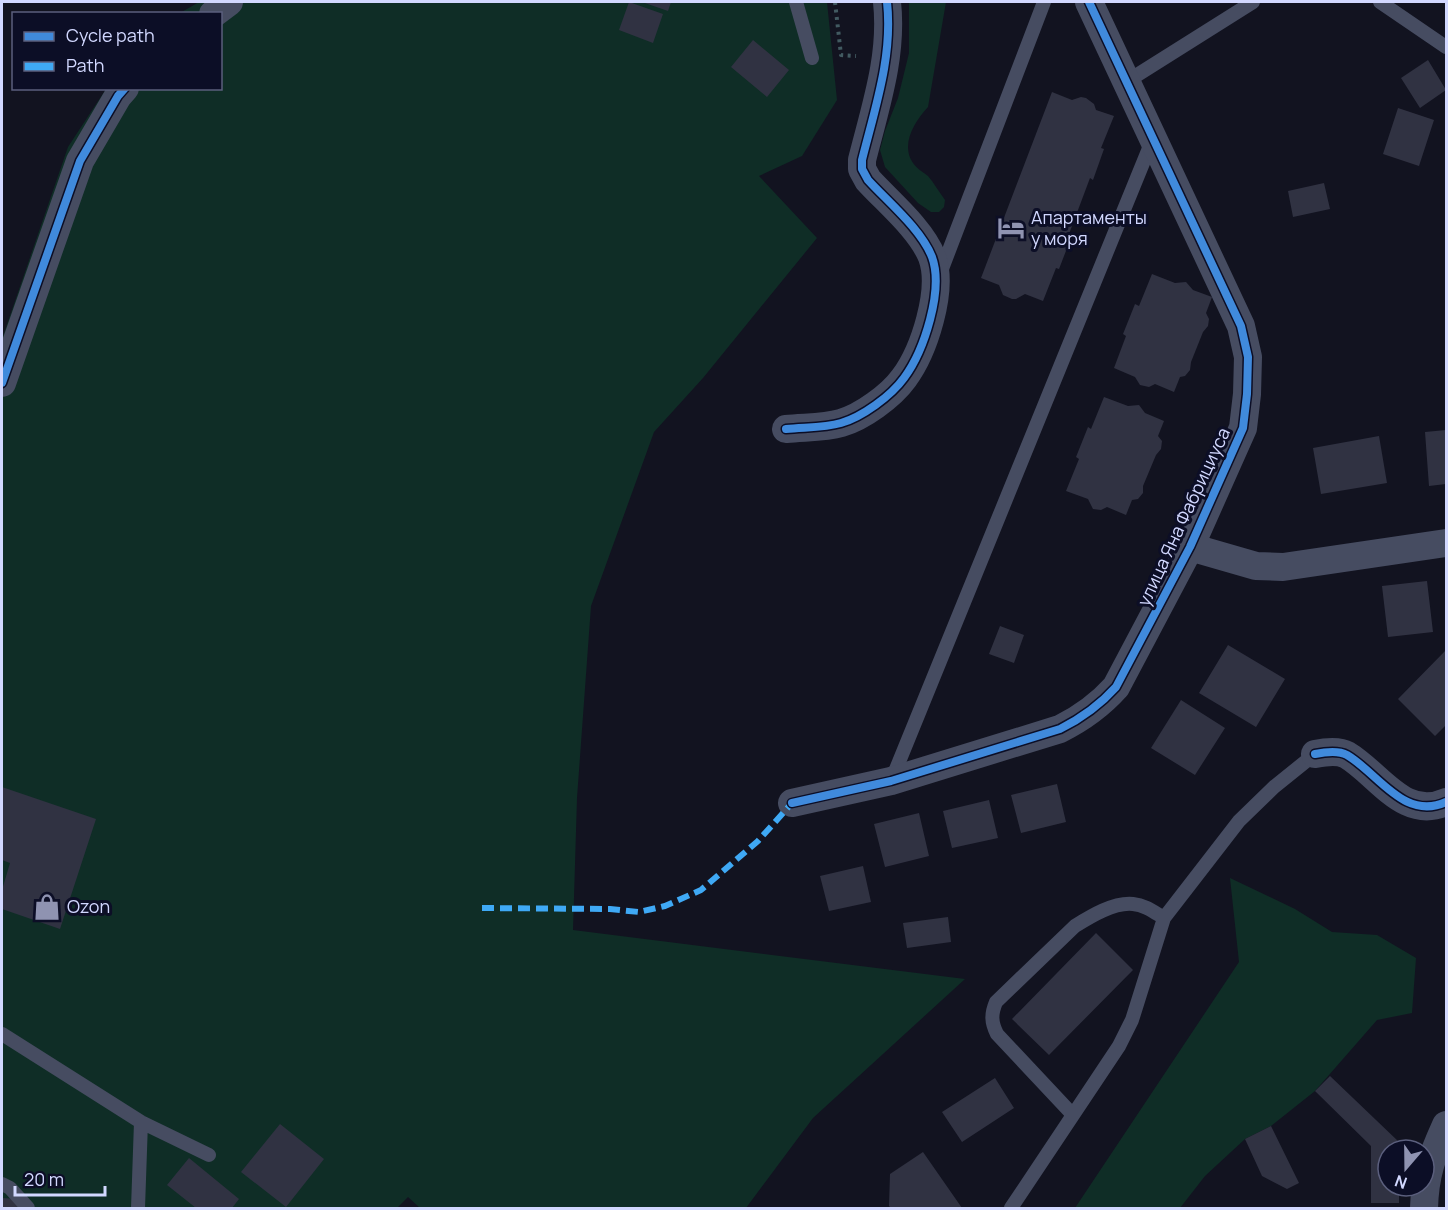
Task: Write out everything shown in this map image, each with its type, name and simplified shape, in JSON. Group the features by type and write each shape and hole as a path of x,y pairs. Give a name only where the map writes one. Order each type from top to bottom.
{"street":[{"path":"216,12 230,2"},
{"path":"786,429 842,423 877,405 904,378 926,335 932,311 936,284 932,259 924,240 868,180 862,169 862,160 886,63 889,21 887,2"},
{"name":"улица Яна Фабрициуса","path":"792,803 891,781 1059,729 1080,719 1099,705 1116,687 1190,547 1243,428 1248,357 1240,326 1089,2"},
{"path":"2,383 80,161 123,90"},
{"name":"улица Яна Фабрициуса","path":"1190,547 1256,566 1283,567 1446,543"},
{"path":"1315,754 1325,752 1346,754 1391,793 1412,804 1427,807 1446,802"},
{"path":"1424,1209 1431,1158 1446,1125"}],"lane":[{"path":"796,2 812,58"},
{"path":"936,284 1044,2"},
{"path":"1126,82 1253,2"},
{"path":"1380,2 1446,47"},
{"path":"891,781 1153,138"},
{"path":"1011,1209 1119,1046 1132,1020 1164,918 1239,821 1274,787 1315,754"},
{"path":"1073,1115 997,1034 992,1025 992,1012 996,1002 1076,926 1088,918 1119,905 1132,904 1145,907 1164,918"},
{"path":"2,1034 141,1122 209,1155"},
{"path":"138,1209 141,1122"},
{"path":"2,1184 10,1188 28,1209"}],"path":[{"path":"835,2 840,55 866,56"}],"green space":[{"path":"199,2 827,2 837,100 802,156 759,176 817,238 703,378 654,432 591,606 577,798 573,930 965,979 813,1118 746,1208 420,1208 408,1197 397,1208 2,1208 2,339 68,147 105,90 222,90 222,12 182,12"},
{"path":"909,2 946,2 928,107 914,126 908,148 914,165 928,176 945,200 944,207 939,212 931,212 918,203 885,167 880,150 898,98 909,53"},
{"path":"1230,878 1295,909 1332,932 1377,935 1416,958 1412,1013 1377,1020 1315,1091 1271,1126 1245,1139 1205,1176 1180,1208 1075,1208 1239,962"}],"building":[{"path":"629,2 663,14 653,43 619,30"},
{"path":"642,2 671,2 668,11"},
{"path":"753,40 789,70 767,97 731,67"},
{"path":"1428,60 1446,90 1420,108 1401,78"},
{"path":"1052,92 1072,100 1086,98 1094,104 1096,110 1114,116 1101,148 1104,149 1093,180 1090,178 1066,242 1069,243 1043,301 1025,294 1012,299 1003,295 999,285 981,278"},
{"path":"1398,108 1434,120 1419,166 1383,154"},
{"path":"1324,183 1330,209 1293,217 1288,191"},
{"path":"1152,274 1175,283 1186,282 1193,290 1212,297 1206,313 1209,319 1208,326 1203,332 1190,370 1185,376 1180,377 1174,392 1155,384 1149,387 1140,385 1135,377 1114,368 1126,336 1123,334 1135,304 1139,306"},
{"path":"1104,397 1128,406 1139,405 1145,413 1164,421 1158,436 1162,441 1161,449 1156,455 1143,486 1143,493 1138,499 1132,500 1126,515 1107,507 1101,510 1093,509 1088,499 1066,491 1079,459 1076,457 1088,427 1091,429"},
{"path":"1446,430 1446,484 1429,486 1425,432"},
{"path":"1379,436 1387,483 1321,494 1313,448"},
{"path":"1427,581 1433,632 1388,637 1382,586"},
{"path":"1000,626 1024,635 1014,663 989,654"},
{"path":"1228,645 1285,679 1256,727 1199,693"},
{"path":"1446,650 1446,725 1435,736 1398,699"},
{"path":"1181,700 1225,728 1195,775 1151,748"},
{"path":"1057,784 1066,822 1021,833 1011,795"},
{"path":"2,787 96,819 60,929 2,909 2,890 10,863 2,860"},
{"path":"989,800 998,838 952,848 943,811"},
{"path":"919,813 929,856 885,867 874,824"},
{"path":"863,866 871,902 829,911 820,876"},
{"path":"948,917 951,942 907,948 903,923"},
{"path":"1096,933 1133,970 1049,1055 1012,1019"},
{"path":"1330,1076 1395,1138 1376,1138 1376,1198 1399,1198 1399,1203 1371,1203 1371,1146 1315,1091"},
{"path":"995,1078 1014,1108 962,1142 942,1112"},
{"path":"280,1124 324,1159 286,1207 241,1172"},
{"path":"1271,1126 1299,1183 1287,1189 1262,1176 1245,1139"},
{"path":"923,1152 962,1208 891,1208 889,1206 890,1174"},
{"path":"189,1158 239,1199 232,1208 196,1208 167,1185"},
{"path":"2,1198 19,1199 18,1208 2,1208"}],"marked path":[{"path":"482,908 610,909 639,912 665,906 701,890 758,841 792,803"}],"cycle path":[{"path":"786,429 834,425 858,416 876,405 904,378 925,337 930,320 936,286 932,257 920,236 868,180 862,169 862,160 885,62 887,2"},
{"path":"792,803 891,781 1060,729 1097,706 1116,687 1190,547 1243,428 1248,357 1241,326 1089,2"},
{"path":"2,383 80,161 123,90"},
{"path":"1315,754 1343,753 1359,763 1393,793 1417,805 1431,806 1446,802"}],"place":[{"name":"Апартаменты у моря","path":"1011,228"},
{"name":"Ozon","path":"47,907"}]}
